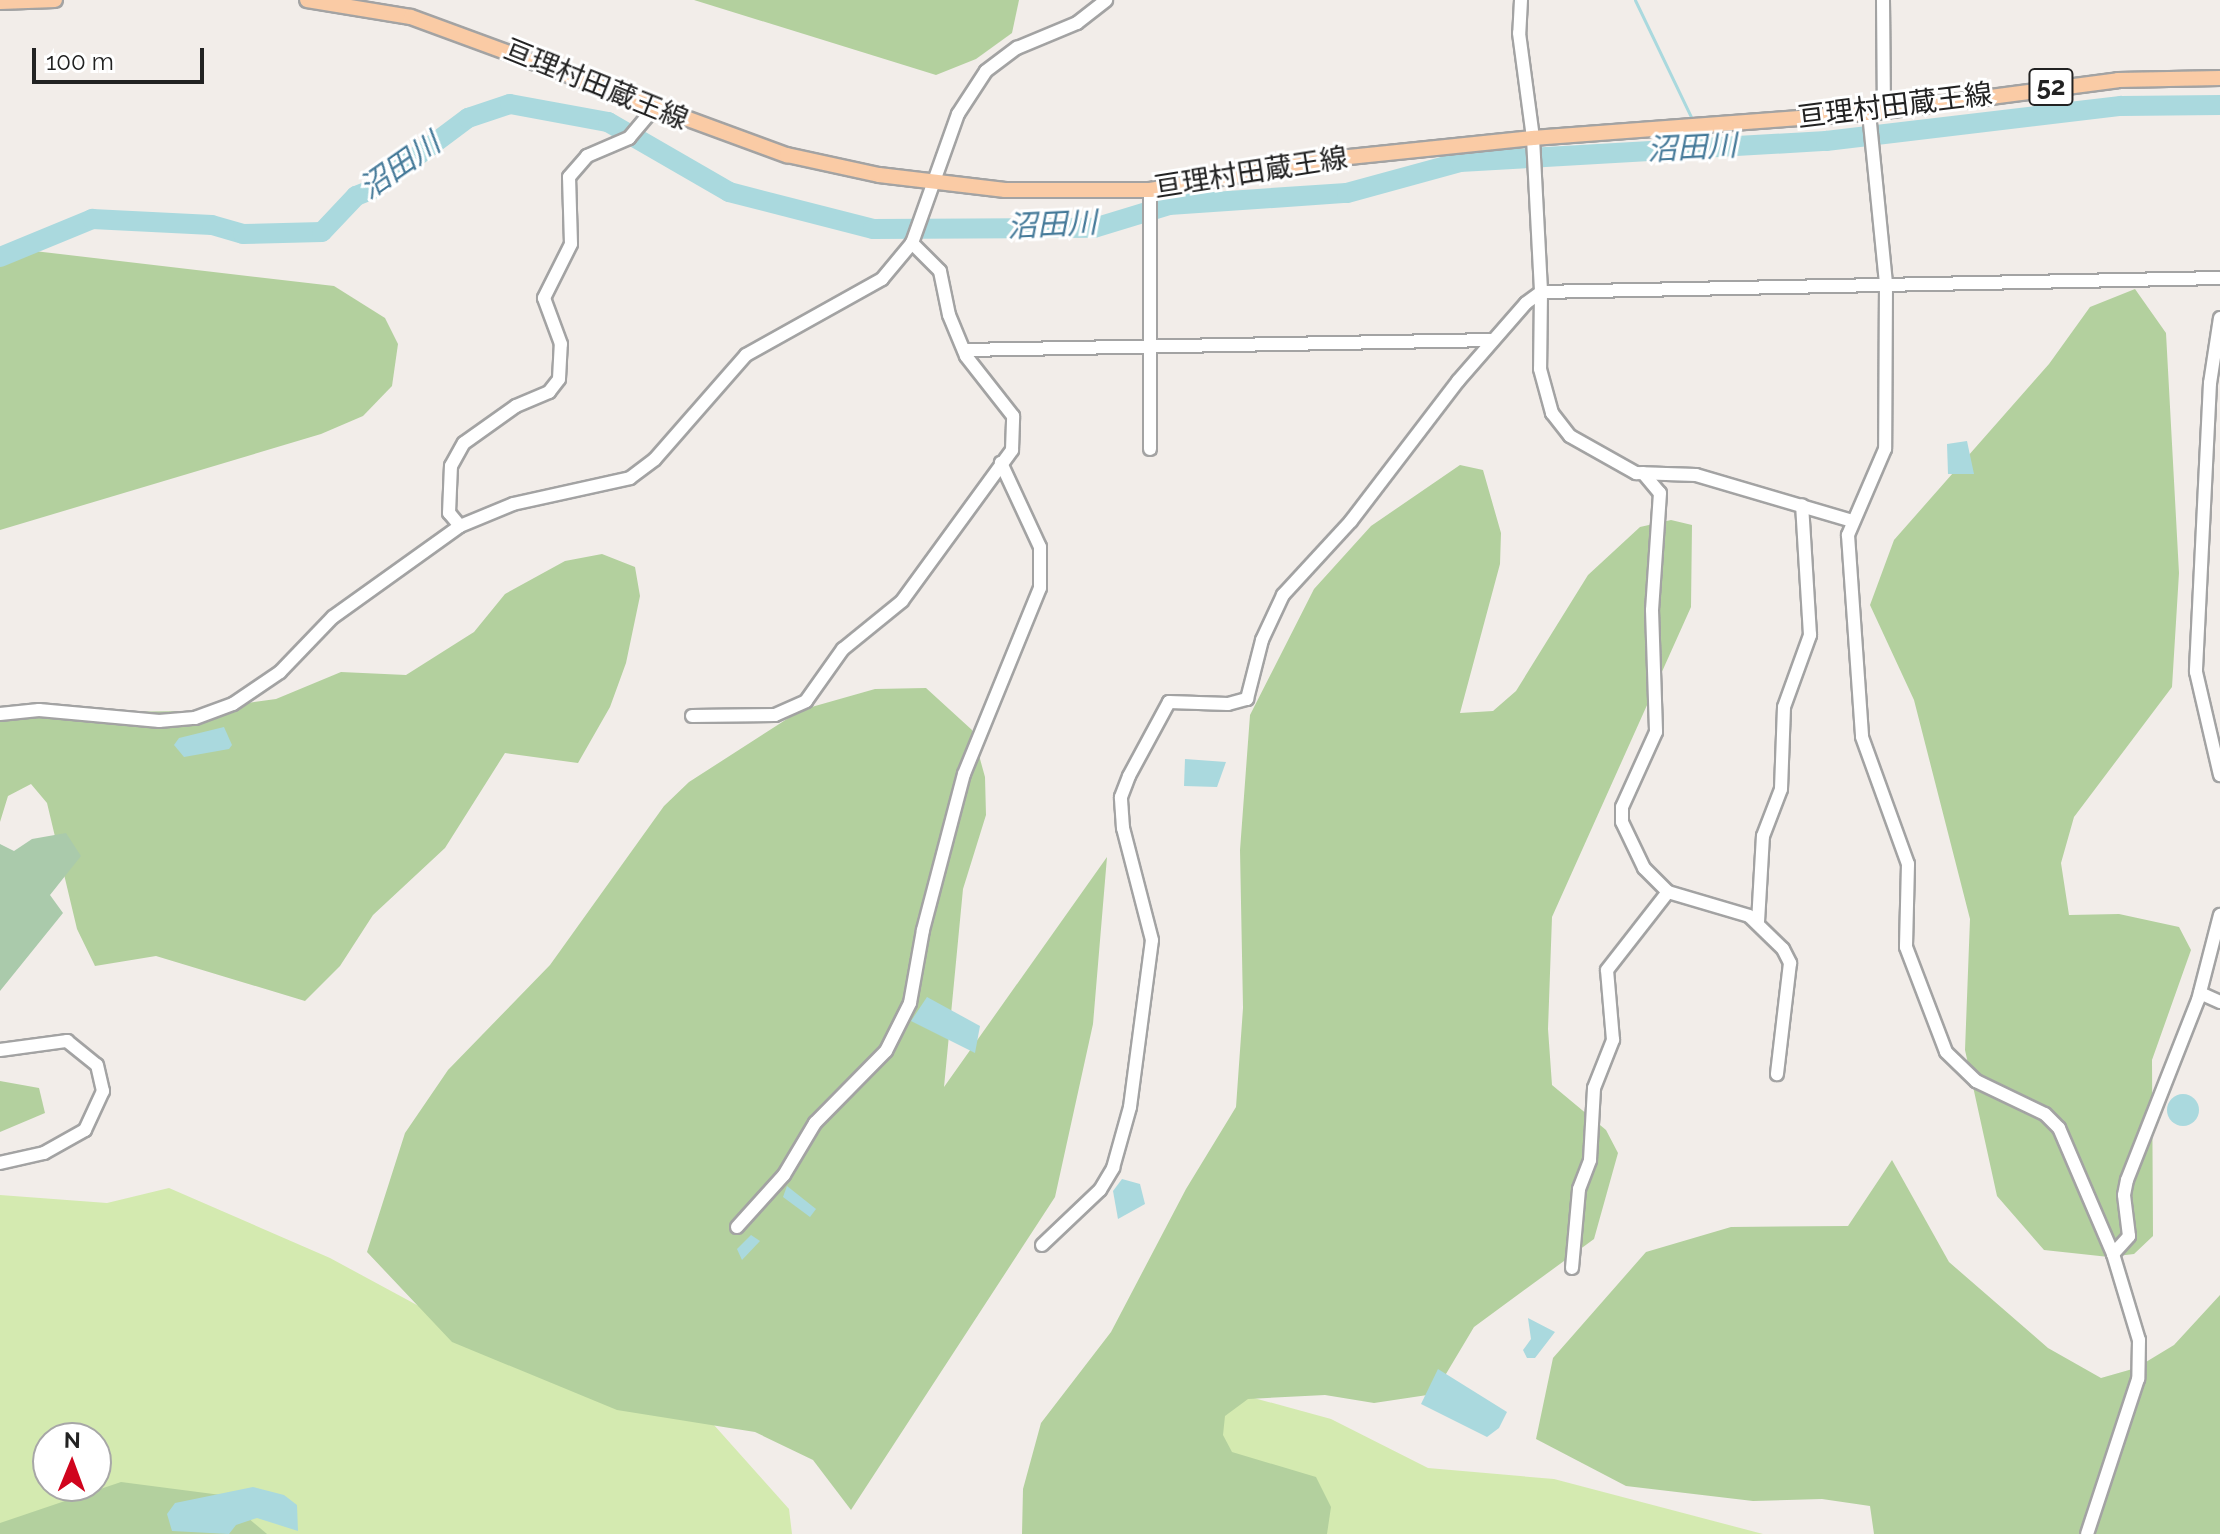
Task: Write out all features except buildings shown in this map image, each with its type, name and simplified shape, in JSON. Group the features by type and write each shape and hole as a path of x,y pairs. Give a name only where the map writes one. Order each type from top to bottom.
{"main road":[{"path":"0,2 55,0"},
{"name":"亘理村田蔵王線","path":"307,0 411,17 787,155 933,182 1005,190 1150,190 1339,158 1533,138 1876,112 2118,80 2220,78"}],"street":[{"path":"0,714 39,710 159,721 195,718 233,704 280,672 333,617 460,526 513,504 630,478 655,459 746,355 882,279 912,243 958,114 986,71 1017,48 1077,23 1106,0"},
{"path":"1521,0 1519,33 1533,138 1541,292 1540,369 1552,413 1570,436 1610,462 1643,473 1696,475 1852,521"},
{"path":"1883,0 1876,112 1886,284 1885,449 1852,521 1847,566 1862,737 1908,864 1906,947 1930,1015 1958,1067 2045,1114 2059,1128 2113,1254 2139,1340 2138,1379 2087,1534"},
{"path":"460,526 449,513 451,466 464,443 516,406 549,392 559,379 561,344 544,298 571,244 569,177 587,156 629,138 655,107"},
{"path":"1150,190 1150,449"},
{"path":"692,716 775,715 806,701 843,649 902,601 1012,450 1013,416 964,350 949,315 940,271 912,243"},
{"path":"1042,1245 1100,1190 1116,1158 1130,1107 1152,940 1123,828 1121,797 1129,776 1169,702 1228,704 1247,699 1262,640 1283,595 1351,521 1493,340 1541,292 2220,278"},
{"path":"2220,318 2210,383 2196,672 2220,775"},
{"path":"964,350 1493,340"},
{"path":"737,1227 775,1188 815,1123 886,1051 910,1003 964,774 1040,588 1040,547 1001,463"},
{"path":"1643,473 1660,493 1651,639 1656,732 1622,807 1622,822 1644,868 1668,892 1758,922 1790,963 1777,1074"},
{"path":"1758,922 1763,836 1781,789 1784,707 1810,635 1802,505"},
{"path":"1572,1268 1579,1189 1590,1160 1594,1088 1613,1040 1607,970 1668,892"},
{"path":"2113,1254 2129,1236 2124,1195 2127,1180 2200,993 2220,915"},
{"path":"2200,993 2220,1002"},
{"path":"0,1050 67,1041 97,1065 103,1091 85,1130 44,1153 0,1163"}],"green space":[{"path":"694,0 1019,0 1012,33 976,59 936,75"},
{"path":"0,247 334,286 385,318 398,344 392,386 363,416 321,434 0,530"},
{"path":"2135,289 2166,333 2179,573 2172,687 2074,817 2061,863 2069,915 2119,914 2179,927 2191,950 2152,1060 2153,1236 2134,1254 2109,1257 2044,1250 1997,1196 1965,1050 1970,919 1914,700 1870,605 1894,540 2049,364 2090,307"},
{"path":"1460,465 1483,470 1501,533 1500,564 1460,713 1493,711 1516,691 1588,575 1640,527 1671,520 1692,525 1691,607 1552,917 1548,1029 1552,1085 1606,1130 1618,1153 1594,1239 1474,1327 1434,1394 1374,1403 1325,1395 1248,1399 1225,1416 1223,1435 1232,1452 1316,1477 1331,1507 1327,1534 1022,1534 1023,1489 1041,1423 1111,1332 1186,1189 1236,1107 1243,1008 1240,850 1250,715 1314,589 1371,526"},
{"path":"602,554 635,567 640,596 626,663 610,707 578,763 505,753 445,848 373,915 340,966 305,1001 156,956 95,966 77,929 47,803 31,784 8,796 0,822 0,713 191,711 276,699 341,672 406,675 474,632 505,594 565,561"},
{"path":"926,688 972,730 985,777 986,815 963,889 944,1087 1107,857 1093,1024 1055,1197 851,1510 813,1460 755,1432 617,1410 452,1342 367,1252 405,1133 448,1070 550,965 664,806 689,782 801,710 875,689"},
{"path":"66,833 81,856 50,895 63,913 0,991 0,844 14,851 32,839"},
{"path":"0,1081 39,1088 45,1113 0,1132"},
{"path":"1892,1160 1949,1262 2048,1348 2101,1378 2136,1368 2174,1345 2220,1295 2220,1534 1874,1534 1870,1506 1822,1499 1753,1501 1626,1486 1536,1439 1553,1358 1646,1252 1731,1227 1848,1226"},
{"path":"169,1188 330,1258 465,1331 697,1406 789,1509 792,1534 0,1534 0,1195 107,1203"},
{"path":"1188,1380 1331,1419 1428,1468 1554,1479 1763,1534 1066,1534"},
{"path":"121,1482 221,1495 267,1534 0,1534 0,1523 62,1502 112,1502 112,1485"}],"water":[{"path":"1967,441 1974,474 1948,474 1947,444"},
{"path":"224,727 232,745 229,749 184,757 174,745 179,738"},
{"path":"1185,759 1226,762 1217,787 1184,786"},
{"path":"927,997 980,1026 975,1053 911,1021"},
{"path":"2183,1094 2194,1099 2199,1110 2194,1121 2183,1126 2172,1121 2167,1110 2172,1099"},
{"path":"1122,1179 1140,1184 1145,1204 1118,1219 1113,1191"},
{"path":"787,1186 816,1209 810,1217 783,1197"},
{"path":"751,1235 760,1241 742,1260 737,1249"},
{"path":"1528,1318 1555,1332 1535,1358 1527,1358 1523,1350 1531,1339"},
{"path":"1438,1369 1507,1412 1499,1428 1487,1437 1421,1404"},
{"path":"253,1487 284,1495 297,1505 298,1531 257,1518 236,1525 229,1534 172,1531 167,1514 175,1503"}],"waterway":[{"path":"1635,0 1694,123"},
{"name":"沼田川","path":"0,257 92,219 212,225 243,234 322,232 356,196 373,189 468,118 510,104 608,122 729,192 873,229 1094,228 1169,205 1347,193 1460,162 1826,141 2121,106 2220,105"},
{"path":"1697,130 1703,145"}]}
